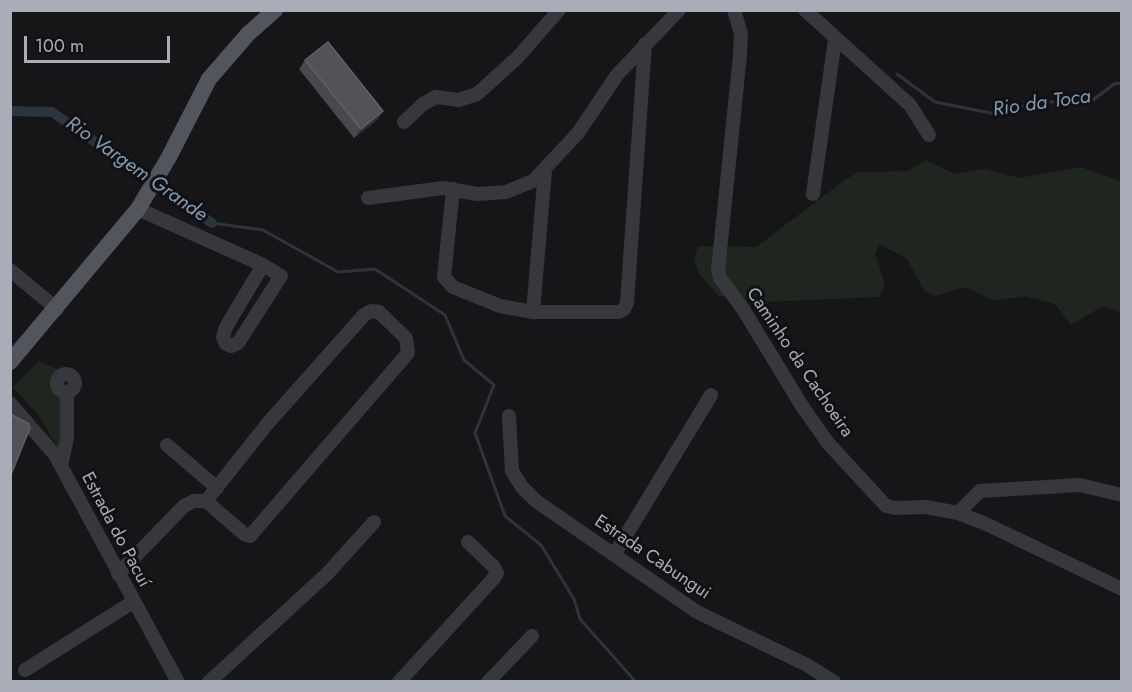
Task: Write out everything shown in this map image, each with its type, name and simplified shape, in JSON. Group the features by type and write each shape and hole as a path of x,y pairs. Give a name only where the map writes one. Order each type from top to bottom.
{"main road":[{"path":"10,362 57,309 142,204 208,79 248,34 274,10"}],"street":[{"path":"404,122 423,104 436,97 459,100 477,94 518,57 560,10"},
{"path":"368,198 443,188 477,194 506,192 533,181 545,171 578,133 617,75 679,10"},
{"name":"Caminho da Cachoeira","path":"735,10 741,34 740,55 718,270 720,278 743,309 778,370 828,443 881,501 895,508 926,507 958,513 1122,589"},
{"path":"805,10 835,40 910,105 929,135"},
{"path":"813,195 835,40"},
{"path":"453,189 444,277 446,283 471,296 500,306 533,312 619,312 627,303 645,44"},
{"path":"533,312 545,171"},
{"path":"142,204 279,273 281,279 238,343 231,346 226,344 223,337 226,327 263,265"},
{"path":"10,270 57,309"},
{"path":"118,574 184,506 194,501 206,501 249,536 408,353 406,338 379,312 371,311 364,315 268,423 206,501"},
{"path":"61,466 67,438 67,392"},
{"path":"614,555 711,395"},
{"name":"Estrada do Pacuí","path":"10,404 29,422 61,466 178,681"},
{"name":"Estrada Cabungui","path":"509,416 512,471 522,488 536,501 697,612 807,665 834,681"},
{"path":"167,445 217,488"},
{"path":"958,513 980,491 1080,485 1122,495"},
{"path":"209,681 327,574 374,522"},
{"path":"399,681 497,573 494,566 468,542"},
{"path":"25,670 133,602"},
{"path":"488,681 532,636"}],"shaded area":[{"path":"926,160 955,174 985,169 1019,178 1080,167 1121,181 1121,312 1103,306 1071,325 1055,304 1025,296 994,301 966,287 934,296 924,290 907,259 880,244 875,253 885,284 879,297 766,302 719,296 699,274 694,259 698,246 756,247 846,179 859,172 907,171"},
{"path":"39,361 62,371 54,383 62,396 63,420 59,450 39,416 13,387"}],"building":[{"path":"328,42 383,111 361,129 305,60"},
{"path":"12,415 29,424 30,428 10,477 10,417"}],"waterway":[{"name":"Rio da Toca","path":"897,74 935,102 995,114 1032,103 1093,100 1114,84 1122,83"},
{"name":"Rio Vargem Grande","path":"10,111 52,112 212,223"},
{"name":"Rio Vargem Grande","path":"212,223 263,230 338,272 375,269 445,315 464,360 494,385 475,433 505,516 541,545 574,599 580,619 636,682"}]}
